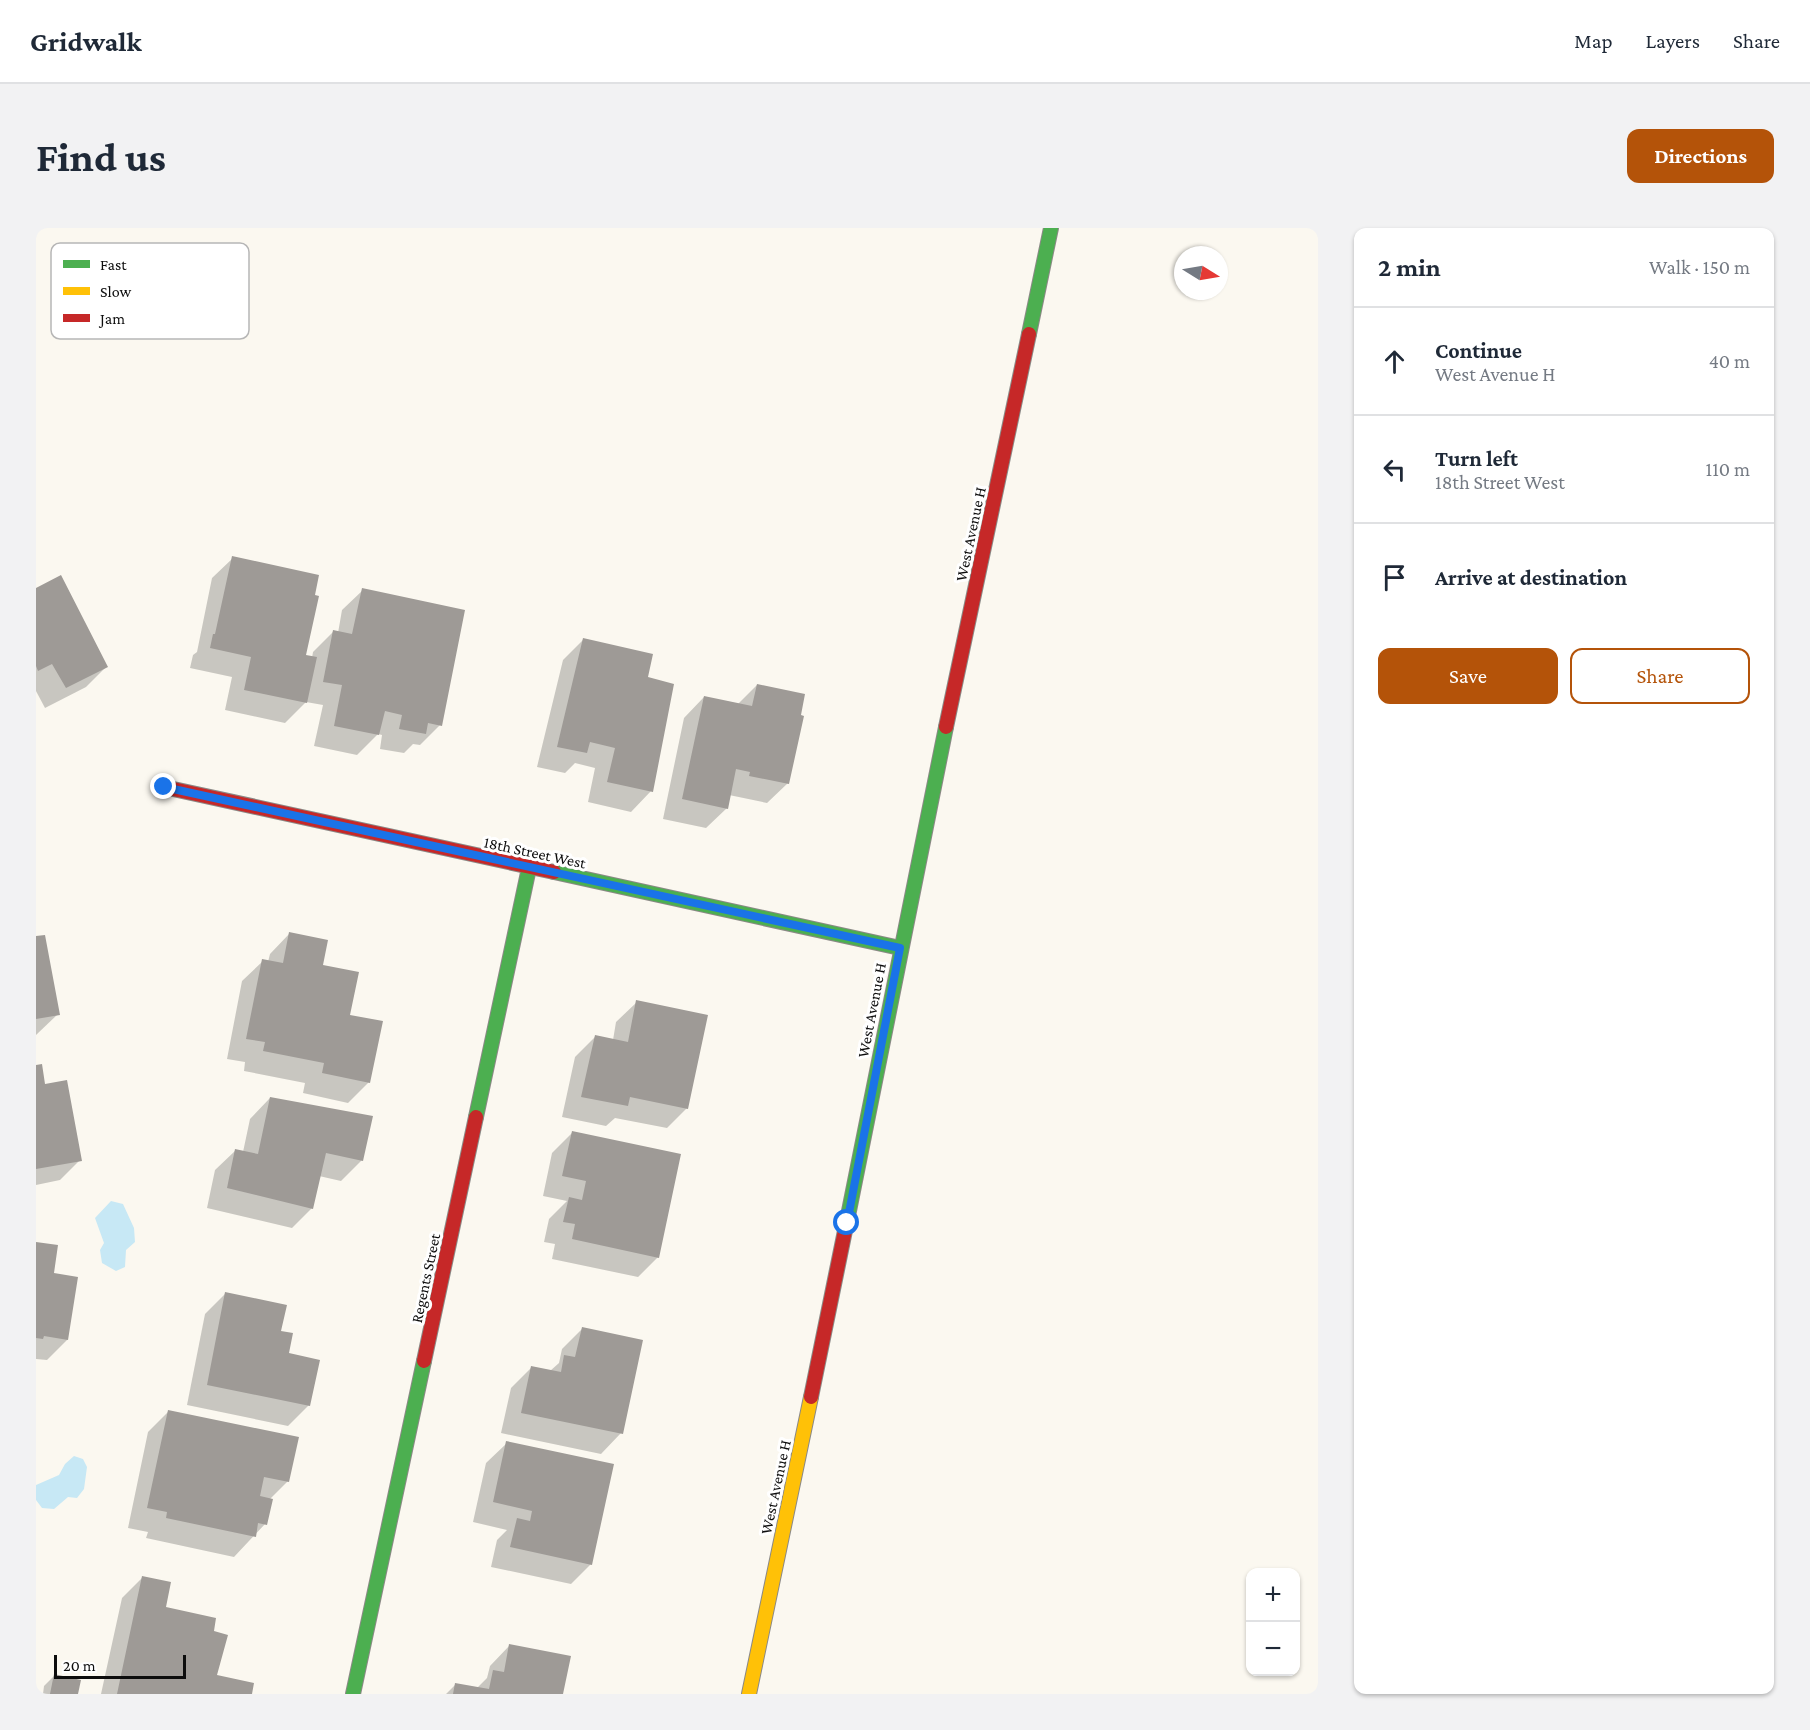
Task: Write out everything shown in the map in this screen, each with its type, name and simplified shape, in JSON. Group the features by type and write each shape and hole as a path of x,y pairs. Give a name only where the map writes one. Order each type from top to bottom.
{"street":[{"name":"West Avenue H","path":"749,1694 847,1223 900,948 1052,228"},
{"name":"18th Street West","path":"164,787 900,948"},
{"name":"Regents Street","path":"353,1694 529,868"}],"water":[{"path":"111,1201 123,1204 134,1228 135,1242 126,1250 125,1267 116,1271 102,1263 100,1250 104,1243 95,1218"},
{"path":"74,1456 83,1459 87,1467 84,1489 77,1498 68,1497 54,1509 42,1508 36,1500 36,1485 59,1475 65,1464"}],"building":[{"path":"232,556 319,575 315,595 319,596 306,655 317,657 307,703 244,690 251,657 210,648"},
{"path":"61,575 108,667 66,688 52,664 38,671 36,666 36,588"},
{"path":"362,588 465,610 442,726 428,723 426,734 399,729 402,715 385,711 379,735 334,726 342,685 323,682 333,630 352,634"},
{"path":"583,638 653,654 648,677 674,684 653,792 607,782 615,748 590,742 587,753 557,747"},
{"path":"757,684 805,694 801,715 804,716 789,784 749,776 750,772 736,769 728,809 682,799 704,696 752,706"},
{"path":"289,932 328,940 323,965 359,972 350,1015 383,1021 370,1083 322,1073 324,1063 263,1051 265,1042 246,1039 262,959 283,963"},
{"path":"45,935 60,1015 36,1019 36,936"},
{"path":"636,1000 708,1015 688,1109 630,1097 628,1106 581,1097 595,1035 628,1042"},
{"path":"42,1064 45,1084 67,1080 82,1161 36,1169 36,1065"},
{"path":"270,1097 373,1116 363,1161 326,1153 313,1209 227,1188 235,1149 258,1154"},
{"path":"572,1131 681,1154 659,1258 572,1239 575,1224 563,1222 569,1197 582,1200 586,1181 562,1176"},
{"path":"36,1242 58,1245 54,1273 78,1277 68,1340 44,1336 43,1339 36,1338"},
{"path":"225,1292 287,1305 281,1331 293,1333 289,1353 320,1360 310,1406 207,1385"},
{"path":"582,1327 643,1340 623,1434 521,1413 531,1366 561,1372 564,1355 575,1357"},
{"path":"168,1410 299,1437 289,1482 264,1477 260,1496 273,1499 267,1525 258,1523 256,1537 166,1518 167,1512 147,1508"},
{"path":"506,1441 614,1464 592,1565 510,1547 517,1518 530,1521 532,1511 493,1502"},
{"path":"142,1576 171,1582 166,1607 216,1618 214,1631 228,1635 217,1675 254,1683 252,1694 117,1694"},
{"path":"509,1644 571,1656 563,1694 453,1694 455,1683 489,1689 493,1670 504,1672"},
{"path":"54,1674 81,1680 78,1694 50,1694"}],"traffic: fast":[{"path":"1029,334 1051,228"},
{"path":"848,1216 946,727"},
{"path":"476,1117 529,868"},
{"path":"554,872 900,948"},
{"path":"353,1694 424,1361"}],"traffic: slow":[{"path":"749,1694 811,1397"}],"traffic: jam":[{"path":"946,727 1029,334"},
{"path":"164,787 554,872"},
{"path":"424,1361 476,1117"},
{"path":"811,1397 848,1216"}],"route":[{"path":"164,787 900,948 847,1223"}]}
